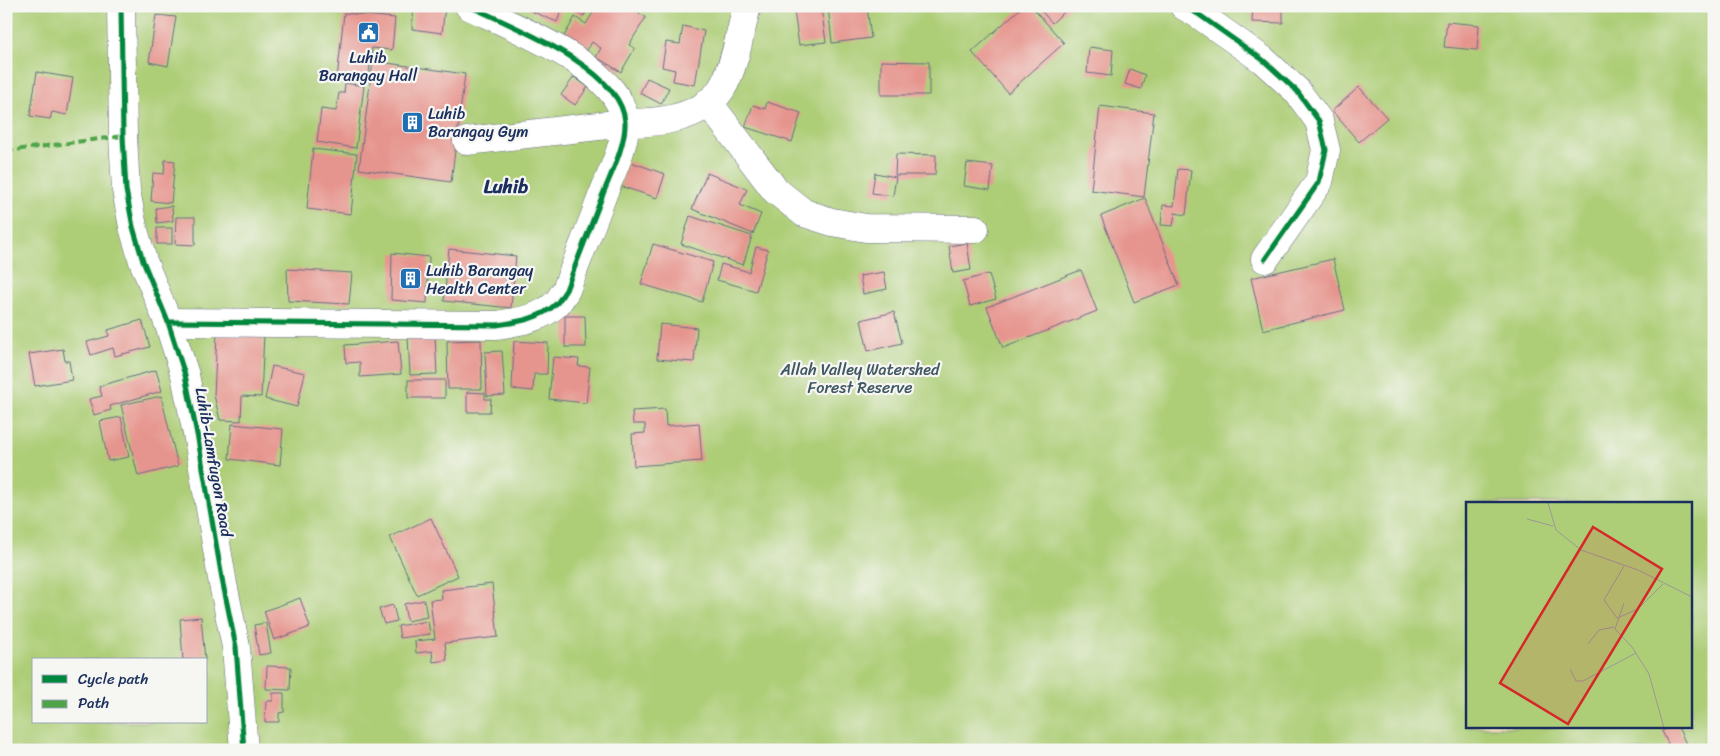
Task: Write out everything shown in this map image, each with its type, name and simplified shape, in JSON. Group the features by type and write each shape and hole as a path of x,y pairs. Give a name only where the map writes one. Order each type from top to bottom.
{"street":[{"name":"Luhib-Lamfugon Road","path":"121,6 123,136 126,190 133,227 143,261 168,322 185,375 236,646 244,750"},
{"path":"168,322 497,325 522,321 541,314 557,303 566,290 615,165 625,123 622,108 612,91 593,72 536,37 469,6"},
{"path":"467,141 625,123 651,123 672,120 693,112 708,102 722,88 732,63 747,6"},
{"path":"1184,6 1263,60 1297,91 1319,121 1326,150 1319,182 1265,259"},
{"path":"708,102 775,190 804,213 832,222 866,228 976,229"}],"green space":[{"name":"Allah Valley Watershed Forest Reserve","path":"6,6 1714,6 1714,750 6,750"}],"building":[{"path":"175,6 197,6 196,11"},
{"path":"414,6 445,6 442,33 412,29"},
{"path":"530,6 563,6 557,22 529,10"},
{"path":"567,6 588,6 584,16 566,8"},
{"path":"597,6 626,6 646,17 629,45 635,48 621,72 596,57 601,48 592,42 586,52 563,38 575,17 586,24"},
{"path":"686,6 705,6 704,10"},
{"path":"828,6 867,6 871,38 832,43"},
{"path":"1023,6 1031,6 1064,43 1008,93 972,52"},
{"path":"1037,6 1071,6 1052,23"},
{"path":"1253,6 1283,8 1283,23 1252,22"},
{"path":"821,7 826,42 799,45 794,11"},
{"name":"Luhib Barangay Hall","path":"344,13 395,18 392,50 372,48 368,82 337,79"},
{"path":"156,15 176,17 168,66 149,62"},
{"path":"1447,22 1479,25 1477,50 1444,47"},
{"path":"683,26 704,31 695,85 673,81 675,70 662,67 666,42 680,44"},
{"path":"1089,47 1113,50 1111,76 1087,73"},
{"name":"Luhib Barangay Gym","path":"373,61 465,74 451,182 359,169"},
{"path":"881,61 929,62 929,95 881,95"},
{"path":"1130,69 1145,75 1141,89 1125,84"},
{"path":"37,72 73,78 67,115 52,112 50,119 30,116"},
{"path":"574,77 588,87 575,105 561,95"},
{"path":"647,78 669,88 661,104 640,93"},
{"path":"345,83 364,86 356,148 317,142 321,109 336,111 339,93 344,93"},
{"path":"1359,87 1387,118 1359,142 1332,111"},
{"path":"767,102 801,113 792,142 745,127 753,105 765,109"},
{"path":"1100,106 1154,113 1144,197 1091,190"},
{"path":"313,149 357,154 351,214 307,209"},
{"path":"896,154 936,155 935,175 895,175"},
{"path":"165,160 175,161 171,203 151,201 153,173 164,174"},
{"path":"628,161 665,174 657,198 620,186"},
{"path":"967,163 993,166 990,190 964,186"},
{"path":"1178,169 1191,170 1186,215 1175,213 1173,226 1161,225 1163,205 1174,206"},
{"path":"707,173 747,189 740,205 761,214 753,234 692,209"},
{"path":"875,173 896,177 893,196 872,193"},
{"path":"1145,198 1179,285 1134,302 1101,216"},
{"path":"172,206 173,221 157,223 156,208"},
{"path":"690,216 752,236 743,265 681,244"},
{"path":"176,217 195,217 195,245 175,244"},
{"path":"157,228 172,228 172,244 157,244"},
{"path":"967,243 971,270 953,273 949,246"},
{"path":"653,244 713,262 702,302 641,284"},
{"path":"756,247 768,250 756,291 717,280 721,264 749,272"},
{"path":"449,249 516,256 511,308 444,301"},
{"name":"Luhib Barangay Health Center","path":"392,253 429,257 427,303 391,300"},
{"path":"1333,259 1345,310 1263,330 1251,278"},
{"path":"287,269 352,273 349,304 288,301"},
{"path":"1081,270 1097,311 1003,348 987,307"},
{"path":"884,272 887,289 863,294 860,276"},
{"path":"989,274 996,299 970,306 963,281"},
{"path":"894,312 902,343 868,351 861,320"},
{"path":"565,316 585,316 586,347 565,347"},
{"path":"142,320 150,347 115,356 113,348 91,355 87,342 109,336 108,330"},
{"path":"660,324 697,328 694,362 657,359"},
{"path":"217,333 264,334 261,397 242,396 241,421 220,420 214,395"},
{"path":"435,335 437,374 410,375 408,337"},
{"path":"481,340 482,389 448,389 447,341"},
{"path":"398,341 401,374 360,377 360,362 346,363 345,345"},
{"path":"514,341 548,343 547,374 534,374 533,391 512,389"},
{"path":"63,349 65,361 69,361 72,380 35,386 29,354"},
{"path":"502,351 505,395 487,396 485,352"},
{"path":"553,357 579,359 578,366 590,367 586,403 549,399"},
{"path":"272,366 305,373 297,407 265,399"},
{"path":"156,370 162,391 110,406 111,410 94,415 89,399 102,396 99,386"},
{"path":"408,380 445,380 445,398 408,398"},
{"path":"467,392 485,393 485,399 491,399 490,412 467,412"},
{"path":"161,396 178,466 138,476 121,405"},
{"path":"665,409 666,426 699,423 702,461 634,466 632,434 645,433 645,424 633,424 632,411"},
{"path":"121,417 129,457 108,461 100,421"},
{"path":"232,424 283,429 280,465 229,459"},
{"path":"431,518 458,576 417,595 390,537"},
{"path":"492,584 498,637 445,643 447,660 433,662 432,651 416,653 415,641 435,639 430,600 442,599 441,590"},
{"path":"300,598 310,627 274,640 264,611"},
{"path":"424,600 427,617 407,621 404,604"},
{"path":"393,605 397,621 384,624 379,609"},
{"path":"201,617 205,658 183,658 180,619"},
{"path":"428,621 430,634 400,638 398,626"},
{"path":"266,623 271,653 259,655 254,625"},
{"path":"267,666 291,667 290,690 266,689"},
{"path":"273,693 284,693 284,712 279,713 279,722 265,722 266,701 273,701"},
{"path":"1668,728 1678,728 1686,744 1671,750 1662,731"}],"marked path":[{"path":"6,151 123,136"}],"cycle path":[{"path":"121,6 123,136 126,190 133,227 143,261 168,322 185,375 236,647 244,750"},
{"path":"168,322 497,325 536,316 544,313 557,303 566,290 617,159 625,131 625,122 619,102 605,84 585,67 562,51 536,37 469,6"},
{"path":"1184,6 1263,60 1297,91 1319,121 1326,150 1319,182 1265,259"}],"place":[{"name":"Luhib Barangay Hall","path":"368,33"},
{"name":"Luhib Barangay Gym","path":"412,122"},
{"name":"Luhib Barangay Health Center","path":"410,279"}],"district":[{"name":"Luhib","path":"506,186"}]}
